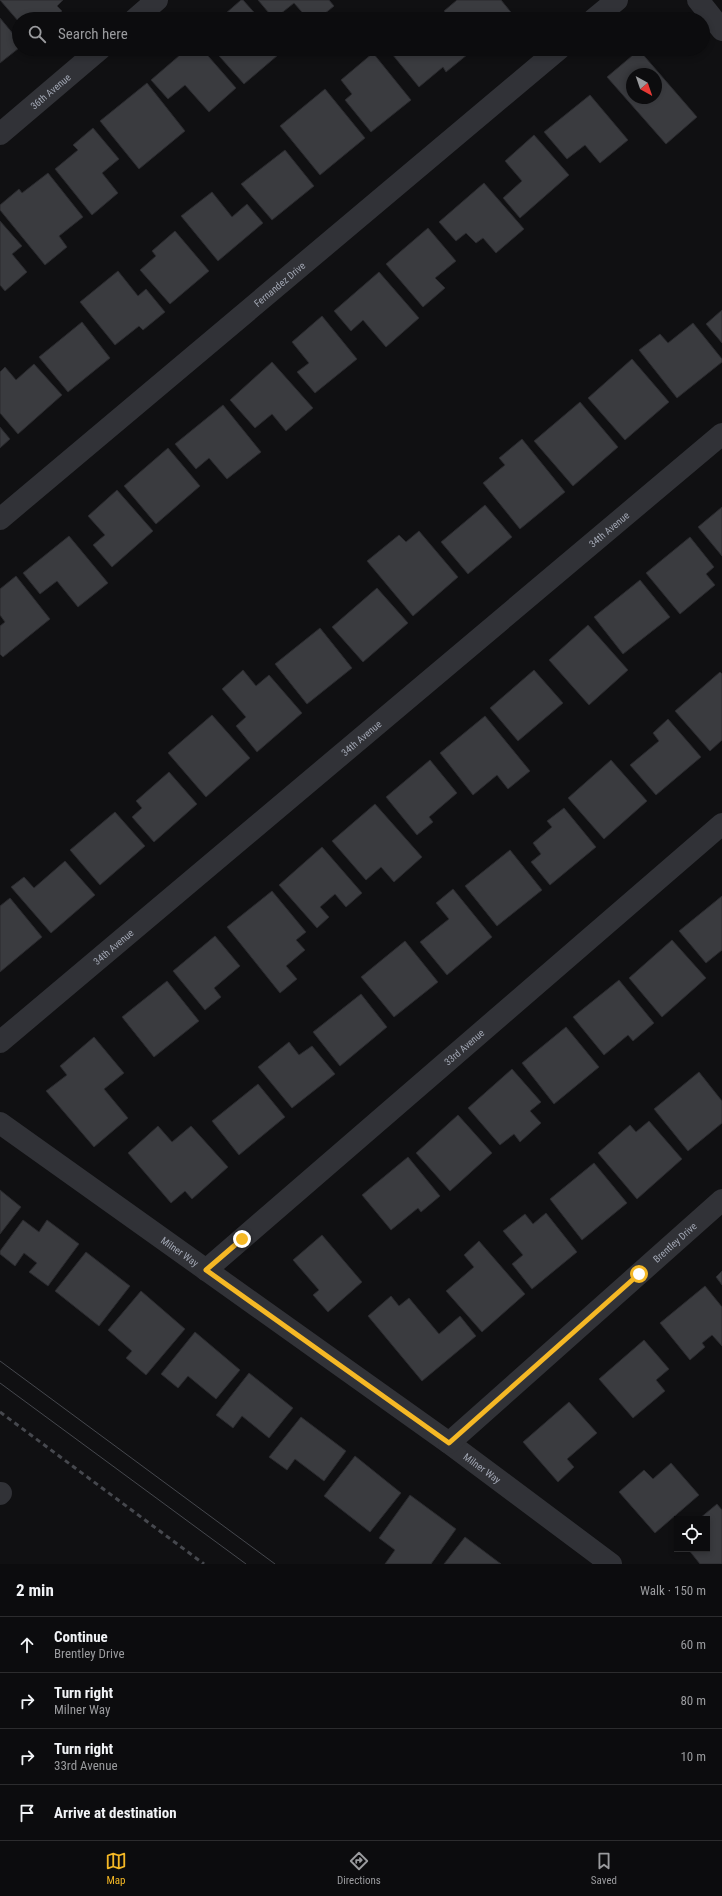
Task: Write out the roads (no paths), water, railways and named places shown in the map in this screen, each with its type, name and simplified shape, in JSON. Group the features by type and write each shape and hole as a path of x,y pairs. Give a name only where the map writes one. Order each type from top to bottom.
{"street":[{"path":"143,12 157,0"},
{"path":"602,12 617,0"},
{"path":"698,0 708,12"},
{"path":"710,15 722,30"},
{"name":"36th Avenue","path":"0,134 92,56"},
{"name":"Fernandez Drive","path":"0,519 551,56"},
{"name":"34th Avenue","path":"0,1042 722,434"},
{"name":"33rd Avenue","path":"206,1270 722,824"},
{"name":"Milner Way","path":"0,1123 449,1443 611,1564"},
{"name":"Brentley Drive","path":"449,1443 722,1200"}],"tram line":[{"path":"0,1361 275,1564"},
{"path":"0,1383 246,1564"}],"railway":[{"path":"0,1412 204,1564"}]}
